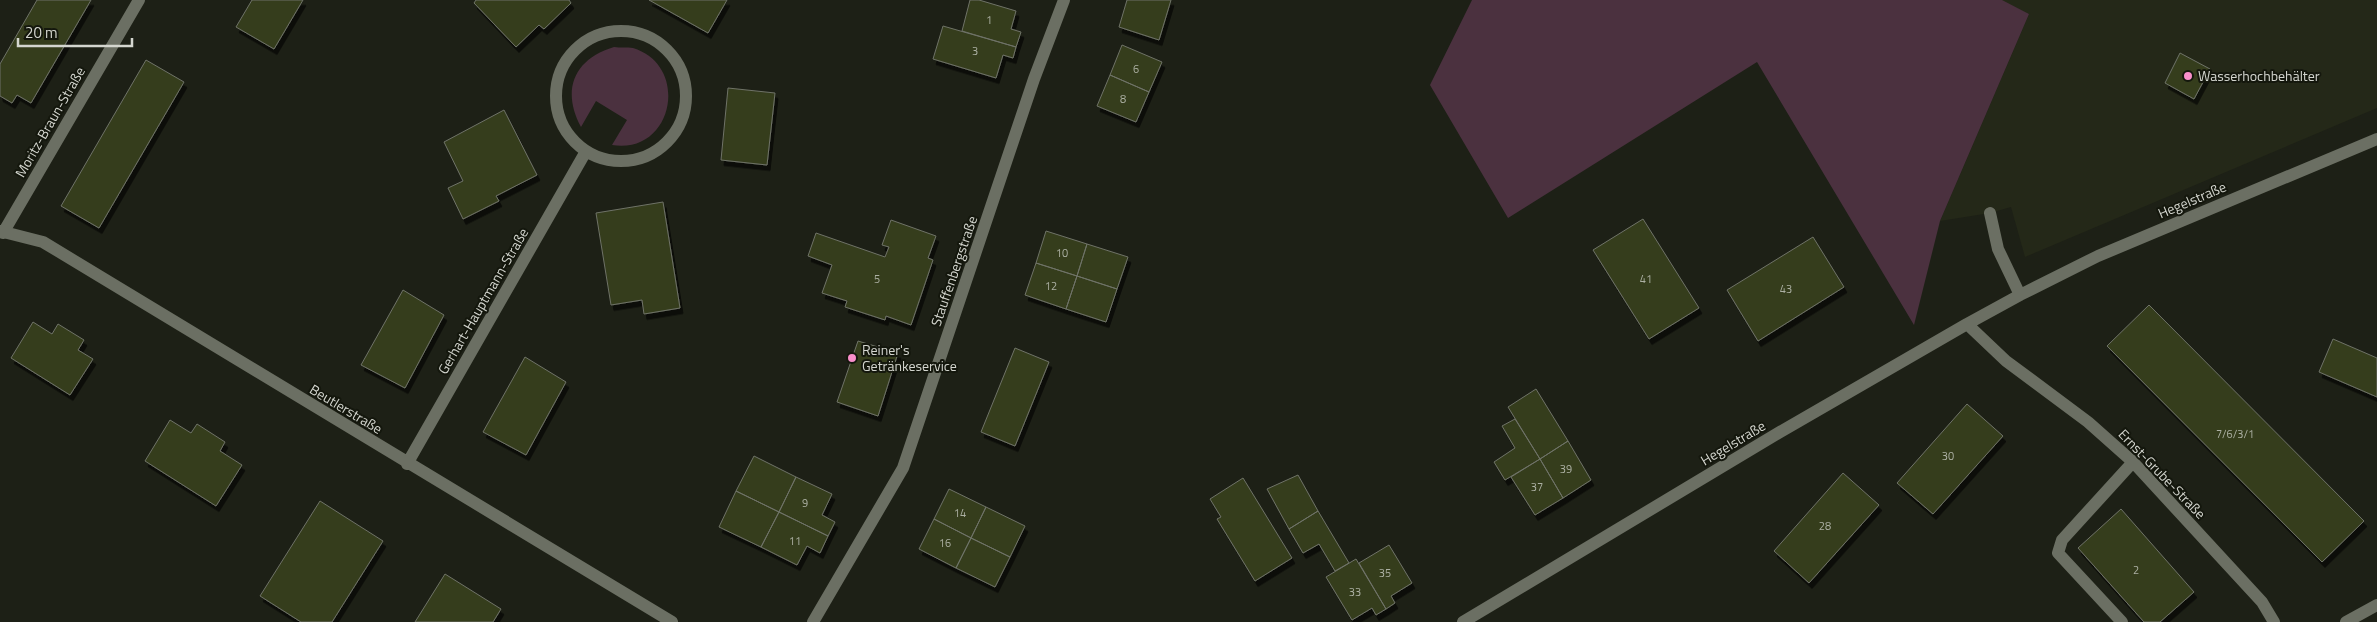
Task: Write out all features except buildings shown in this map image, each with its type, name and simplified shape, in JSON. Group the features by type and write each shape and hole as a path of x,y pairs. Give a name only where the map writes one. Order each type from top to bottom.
{"street":[{"name":"Moritz-Braun-Straße","path":"2,232 139,0"},
{"name":"Stauffenbergstraße","path":"813,622 903,468 1034,79 1064,0"},
{"path":"619,30 651,37 669,51 682,70 687,92 685,112 676,133 659,149 639,159 616,161 585,153 573,141 560,122 555,100 557,77 562,64 577,46 596,34 619,30"},
{"name":"Hegelstraße","path":"1466,621 1967,324 2020,295 2098,256 2377,139"},
{"name":"Gerhart-Hauptmann-Straße","path":"407,464 585,153"},
{"path":"1990,213 1998,248 2020,295"},
{"name":"Beutlerstraße","path":"2,232 43,242 407,464 672,622"},
{"name":"Ernst-Grube-Straße","path":"1967,324 2006,361 2088,422 2133,462 2262,602 2274,622"},
{"path":"2122,622 2058,553 2062,540 2133,462"},
{"path":"2346,622 2377,605"}],"shaded area":[{"path":"1472,0 2002,0 2029,14 1940,221 1914,325 1757,62 1508,218 1430,85"},
{"path":"2001,0 2377,0 2377,108 2025,257 2011,207 1990,213 1940,221 2029,14"},
{"path":"614,47 633,48 651,58 663,72 668,89 667,107 661,123 649,137 633,144 612,145 627,120 596,101 581,127 572,101 572,89 575,78 581,68 589,59 600,52"}],"place":[{"name":"Wasserhochbehälter","path":"2188,76"},
{"name":"Reiner's Getränkeservice","path":"852,358"}]}
